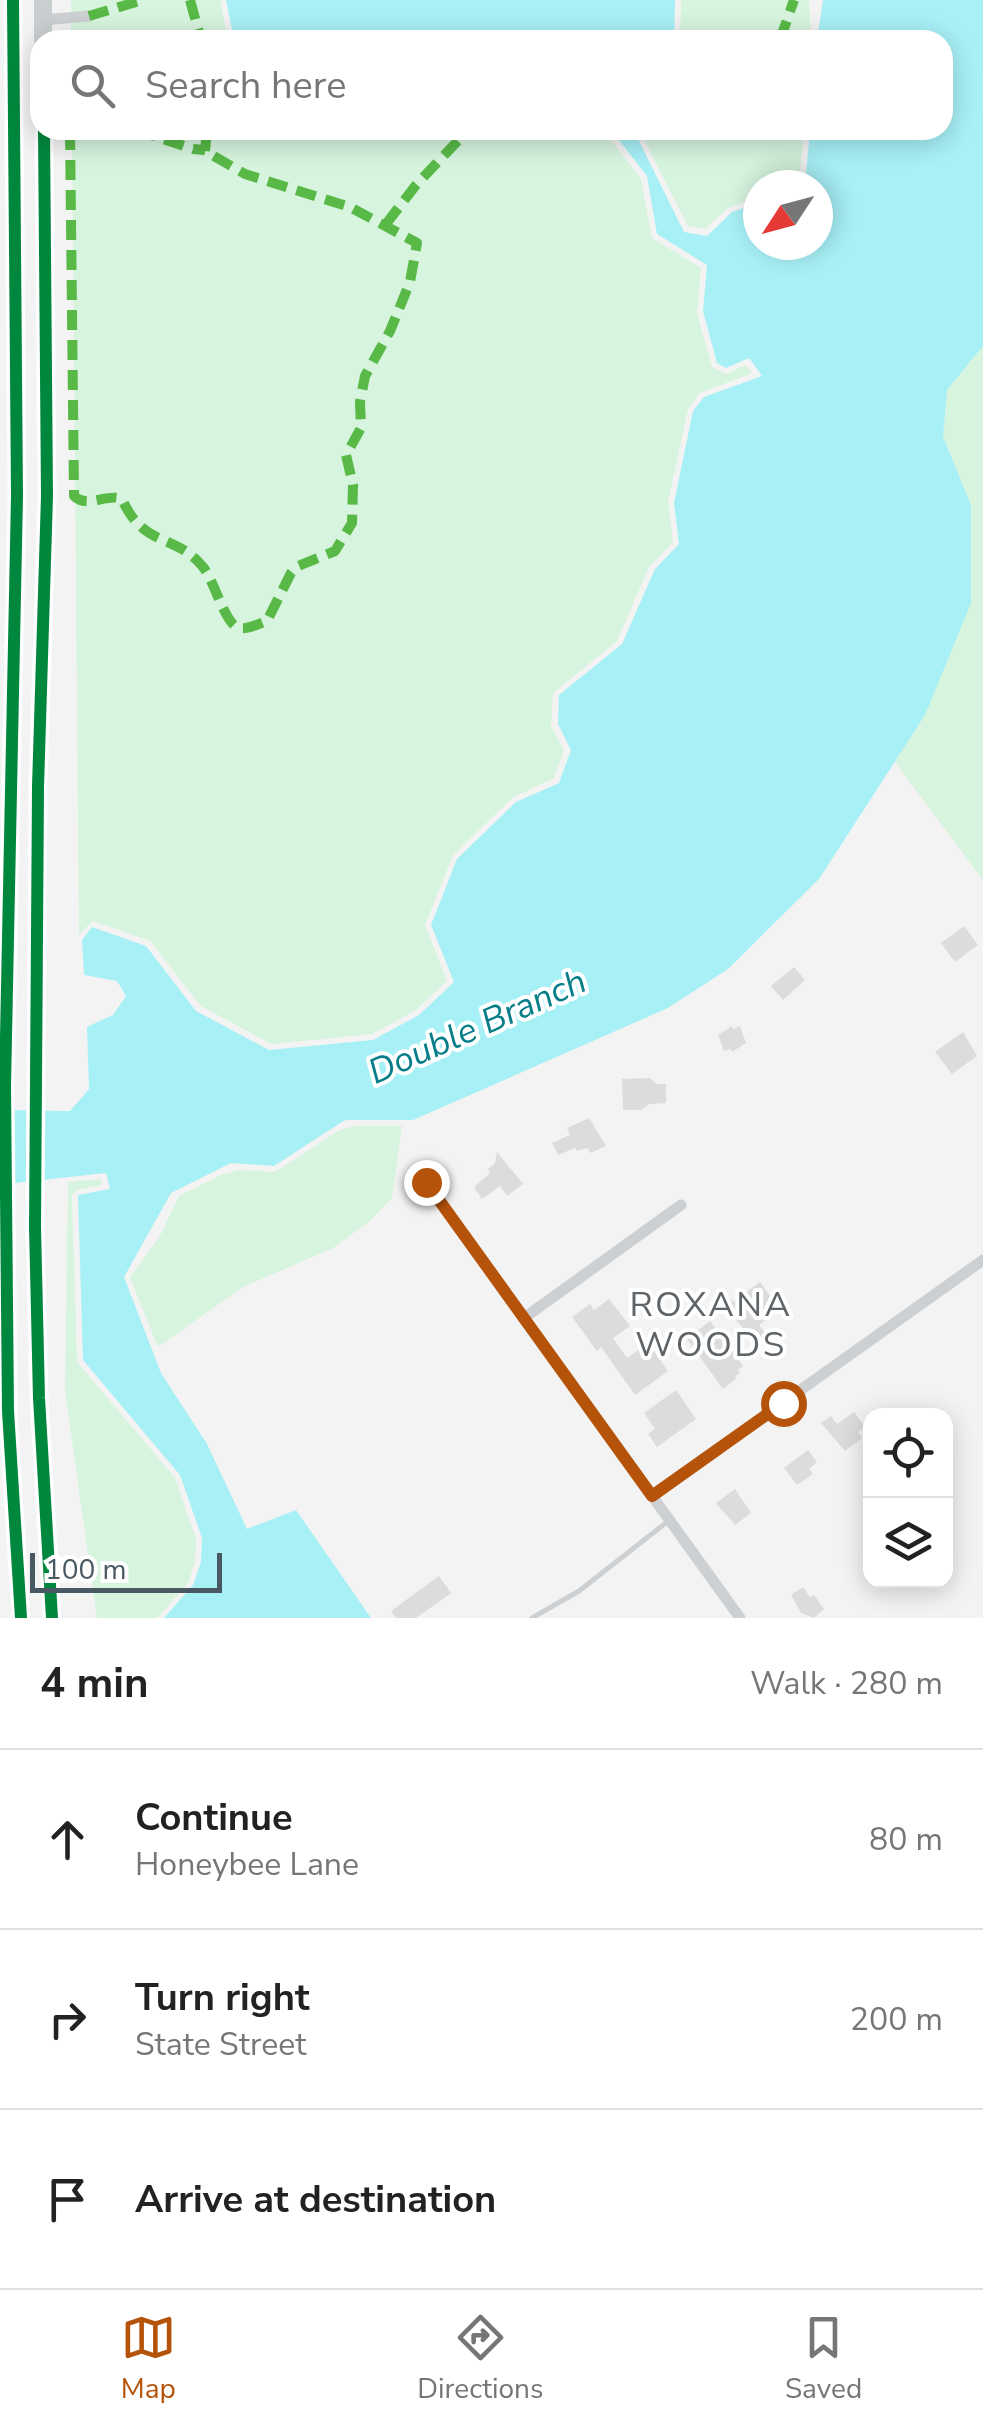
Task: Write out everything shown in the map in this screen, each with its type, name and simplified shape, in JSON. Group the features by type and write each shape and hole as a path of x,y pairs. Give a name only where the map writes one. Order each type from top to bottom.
{"main road":[{"path":"12,0 17,496 8,786 5,1086 8,1411 21,1618"},
{"path":"43,0 44,30"},
{"path":"44,140 47,496 38,787 35,1226 38,1398 52,1618"}],"street":[{"path":"43,20 89,16"},
{"path":"426,1182 740,1618"},
{"path":"524,1318 681,1205"},
{"path":"652,1496 983,1260"}],"lane":[{"path":"532,1618 579,1591 669,1520"}],"green space":[{"path":"71,0 220,0 226,30 71,30"},
{"path":"681,0 809,0 810,30 680,30"},
{"path":"72,140 611,140 641,179 652,238 701,268 697,313 712,367 726,374 746,365 752,373 700,393 688,409 668,502 673,542 649,567 617,641 553,693 551,726 564,750 554,778 512,798 453,855 425,925 447,981 416,1010 372,1034 271,1044 201,1006 150,941 93,921 79,934"},
{"path":"644,140 803,140 800,170 743,170 743,202 728,208 705,229 688,226"},
{"path":"983,346 983,880 895,762 925,715 971,505 943,437 947,390"},
{"path":"354,1126 402,1126 392,1198 370,1221 333,1248 243,1287 158,1347 130,1277 159,1238 179,1196 240,1170 275,1172 340,1130"},
{"path":"101,1179 102,1185 77,1190 72,1195 77,1362 175,1478 196,1539 188,1583 157,1618 97,1618 65,1391 68,1182"}],"water":[{"path":"226,0 675,0 674,30 232,30"},
{"name":"Double Branch","path":"823,0 983,0 983,346 947,390 943,437 971,505 971,603 925,715 819,879 728,969 668,1008 413,1120 345,1120 274,1166 231,1163 171,1193 124,1277 161,1373 207,1444 247,1529 296,1510 371,1618 164,1618 193,1585 201,1562 202,1538 180,1475 83,1360 78,1195 110,1189 106,1173 14,1183 0,1110 70,1111 89,1089 87,1027 113,1015 126,996 117,981 84,975 82,940 92,927 146,946 196,1011 269,1050 373,1040 419,1015 454,982 431,925 457,859 516,802 559,783 571,750 558,724 559,695 622,644 655,569 679,544 674,503 693,411 704,397 762,376 749,358 726,368 717,363 703,311 707,265 657,234 647,176 619,140 638,140 684,232 707,236 732,212 743,208 743,260 833,260 833,170 806,170 809,140 953,140 953,30 818,30"}],"building":[{"path":"964,926 978,945 955,962 941,943"},
{"path":"794,967 805,980 783,1000 771,986"},
{"path":"732,1026 740,1026 746,1043 732,1052 724,1051 718,1035"},
{"path":"963,1032 977,1056 952,1074 935,1052"},
{"path":"650,1078 656,1084 666,1084 666,1103 623,1110 622,1079"},
{"path":"589,1118 606,1146 590,1153 588,1148 575,1148 558,1155 552,1143 570,1135 567,1128"},
{"path":"497,1152 523,1184 507,1196 500,1186 482,1199 474,1187 490,1173 488,1169 495,1163"},
{"path":"760,1282 777,1305 772,1309 775,1313 759,1325 766,1334 755,1342 722,1304 730,1298 733,1302"},
{"path":"609,1299 630,1326 613,1338 627,1358 648,1343 668,1371 635,1395 601,1347 597,1351 572,1317 590,1304 594,1310"},
{"path":"710,1321 743,1366 736,1379 723,1389 687,1339"},
{"path":"676,1390 696,1419 657,1447 648,1434 655,1429 644,1413"},
{"path":"854,1412 863,1424 858,1432 862,1438 845,1451 821,1423 831,1416 837,1424"},
{"path":"808,1450 817,1462 809,1469 813,1474 797,1485 784,1468"},
{"path":"735,1489 751,1513 735,1525 716,1503"},
{"path":"439,1576 451,1593 416,1618 396,1618 391,1611"},
{"path":"803,1587 824,1609 814,1618 801,1613 791,1595"}],"marked path":[{"path":"89,16 143,0"},
{"path":"190,0 198,30"},
{"path":"784,30 794,0"},
{"path":"70,140 74,496 85,501 122,499 140,526 193,556 203,567 232,623 244,628 267,621 296,567 335,551 352,523 353,485 346,455 361,428 365,376 390,331 410,282 417,243 350,207 245,174 205,151 206,140"},
{"path":"166,140 205,150"},
{"path":"386,224 459,140"}],"cycle path":[{"path":"13,0 17,496 5,1086 8,1411 21,1618"},
{"path":"44,140 47,496 38,787 35,1227 39,1398 52,1618"}],"district":[{"name":"ROXANA WOODS","path":"711,1324"}],"route":[{"path":"426,1182 652,1496 783,1403"}]}
